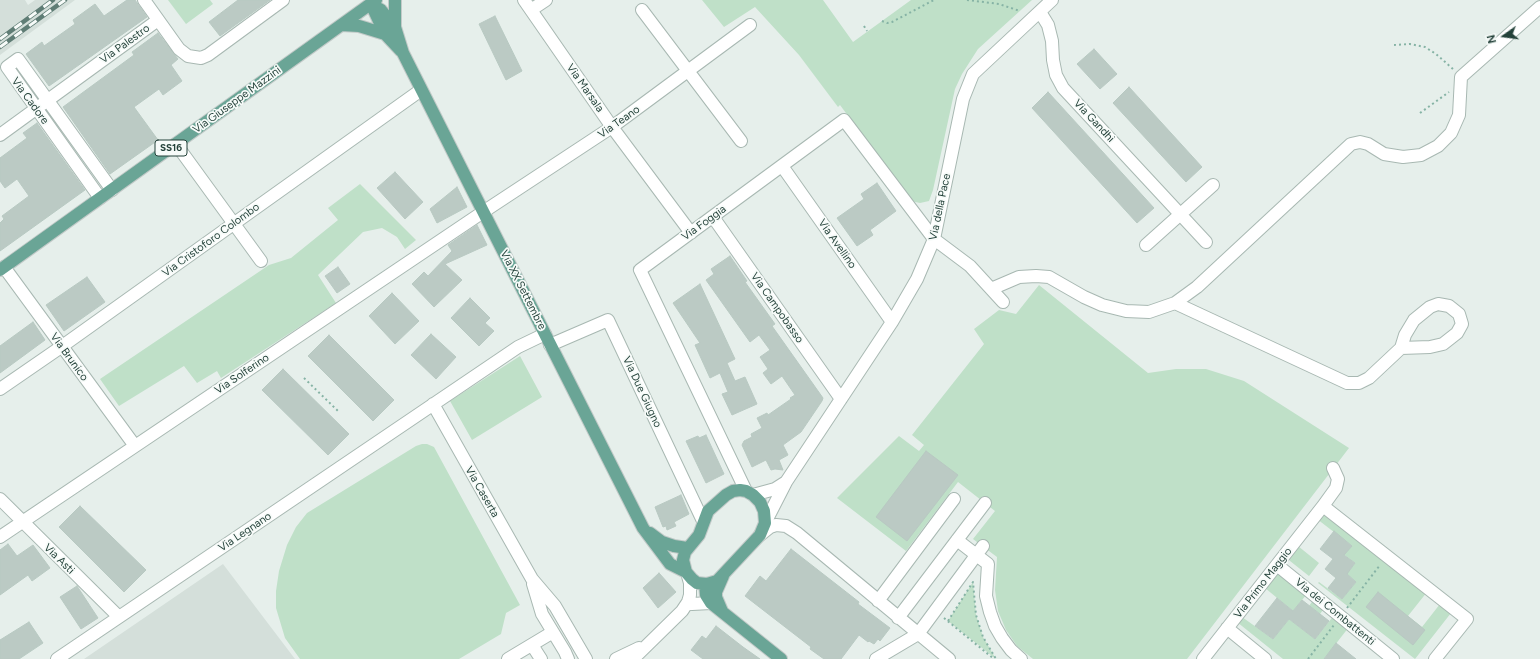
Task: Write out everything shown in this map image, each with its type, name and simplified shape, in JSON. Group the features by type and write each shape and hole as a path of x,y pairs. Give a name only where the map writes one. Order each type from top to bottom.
{"main road":[{"path":"390,31 395,0"},
{"name":"Via XX Settembre","path":"373,2 403,53 643,528 670,564 687,574 697,583 704,584"},
{"name":"Via Giuseppe Mazzini","path":"2,269 373,2"},
{"name":"Via XX Settembre","path":"341,25 390,31"},
{"path":"687,574 683,556 687,548 699,535 708,511 726,495 733,491 750,493 760,502 764,511 765,522 760,535 725,574 714,583 704,584 706,595 711,603 725,615 781,659"},
{"name":"Via XX Settembre","path":"643,528 662,542 687,548"},
{"path":"725,574 716,592 719,605 725,615"}],"street":[{"path":"144,0 158,20"},
{"name":"Via Palestro","path":"0,135 158,20 179,49 188,56 201,58 208,55 283,0"},
{"name":"Via Marsala","path":"524,0 612,127 691,233"},
{"path":"531,10 546,0"},
{"name":"Via della Pace","path":"765,522 786,482 892,322 917,280 934,239 963,99 973,74 1052,0"},
{"path":"991,289 1019,277 1049,277 1084,297 1102,305 1126,312 1149,312 1175,304 1197,287 1351,144 1360,142 1368,144 1384,154 1403,157 1421,155 1438,146 1451,133 1459,116 1461,97 1460,80 1540,7"},
{"path":"642,10 741,141"},
{"name":"Via Gandhi","path":"1040,12 1048,25 1052,41 1053,60 1056,75 1063,88 1206,242"},
{"name":"Via Teano","path":"483,212 612,127 750,25"},
{"name":"Via Cadore","path":"100,198 6,67 18,59 112,190"},
{"name":"Via Cristoforo Colombo","path":"0,389 62,347 421,90"},
{"name":"Via Foggia","path":"750,493 640,270 844,120 934,239"},
{"path":"176,144 261,261"},
{"name":"Via Avellino","path":"782,166 892,322"},
{"path":"1146,245 1213,184"},
{"name":"Via Solferino","path":"0,537 483,212"},
{"name":"Via Campobasso","path":"713,217 841,399"},
{"path":"934,239 970,266 1003,302"},
{"name":"Via Brunico","path":"2,269 135,446"},
{"path":"1175,304 1347,383 1359,383 1368,378 1401,348 1405,335 1414,320 1430,307 1438,304 1449,306 1459,314 1462,324 1457,333 1443,344 1401,348"},
{"name":"Via Due Giugno","path":"548,339 608,320 703,521"},
{"name":"Via Legnano","path":"57,659 518,346 548,339"},
{"name":"Via Caserta","path":"433,404 532,578 555,606 586,659"},
{"name":"Via Primo Maggio","path":"1203,659 1336,488 1338,479 1333,468"},
{"name":"Via della Pace","path":"750,493 775,489 786,482"},
{"name":"Via Asti","path":"0,499 119,617"},
{"path":"878,601 954,499"},
{"path":"898,618 985,503"},
{"path":"1323,506 1467,619 1435,659"},
{"path":"760,535 770,527 776,525 786,526 797,533 949,659"},
{"path":"957,540 980,551 988,564 986,596 990,612 995,626 1011,650 1021,659"},
{"path":"876,659 918,634 980,551"},
{"name":"Via dei Combattenti","path":"1277,565 1393,659"},
{"path":"682,611 688,602 690,595 690,583 687,574"},
{"name":"Via Caserta","path":"532,578 542,614 568,659"},
{"path":"633,659 682,611 692,604 696,599 697,593 704,584"},
{"path":"692,604 711,603"},
{"path":"1227,628 1265,659"},
{"path":"508,659 553,632"},
{"path":"616,659 649,643"},
{"path":"532,645 540,659"}],"path":[{"path":"882,21 887,24 892,22 934,0"},
{"path":"967,0 999,4 1020,11"},
{"path":"864,26 867,31"},
{"path":"1394,45 1410,44 1425,48 1436,54 1460,80 1420,113"},
{"path":"304,378 338,411"},
{"path":"973,582 976,615 983,637 995,659 948,621 973,582"}],"shaded area":[{"path":"0,0 25,0 28,5 35,0 75,0 0,55"},
{"path":"223,564 295,659 84,659"}],"green space":[{"path":"168,0 210,0 213,4 186,24"},
{"path":"702,0 823,0 853,42 911,0 1032,0 978,49 962,74 955,89 933,190 929,201 920,203 911,201 840,105 838,107 799,55 755,7 724,27"},
{"path":"360,184 416,240 405,249 397,237 382,228 363,232 318,275 336,303 221,378 217,371 197,383 184,366 119,406 100,379 269,265 291,258 338,220 328,208"},
{"path":"1039,285 1148,373 1176,369 1206,369 1244,381 1349,448 1187,659 1033,659 1017,646 1006,630 998,611 995,590 997,557 973,539 995,511 958,482 906,551 837,498 899,436 919,451 924,445 912,435 984,344 974,329 999,310 1016,314"},
{"path":"520,356 542,397 472,440 450,401"},
{"path":"427,444 434,447 520,605 506,613 501,634 459,659 300,659 285,638 276,608 276,591 279,571 287,545 296,527 307,513 416,446"},
{"path":"1326,513 1427,592 1408,616 1422,627 1440,604 1451,613 1415,659 1318,583 1319,582 1342,599 1356,582 1343,571 1349,571 1355,563 1342,553 1352,546 1317,519 1321,514"},
{"path":"1298,546 1319,563 1309,576 1289,559"},
{"path":"1277,573 1307,594 1293,611 1265,588"},
{"path":"973,582 976,615 983,637 996,659 948,621"},
{"path":"1314,599 1325,607 1320,614 1309,606"},
{"path":"1335,614 1349,627 1324,659 1283,659 1237,622 1242,617 1273,639 1289,619 1315,639"}],"building":[{"path":"127,0 135,0 147,17 49,86 26,54 42,42 44,46 75,24 73,20 95,4 104,16"},
{"path":"238,0 270,0 220,36 209,22"},
{"path":"495,16 522,71 506,80 479,24"},
{"path":"158,33 178,59 171,65 182,81 163,95 159,89 134,107 158,140 110,174 63,107 134,55 132,52"},
{"path":"1094,49 1117,74 1100,89 1077,64"},
{"path":"1129,87 1202,167 1186,182 1113,103"},
{"path":"1048,92 1154,208 1137,223 1032,108"},
{"path":"37,123 85,190 0,251 0,223 4,219 2,216 29,196 17,179 5,188 0,181 0,158 27,138 23,133"},
{"path":"395,172 423,202 405,219 377,188"},
{"path":"877,183 896,211 870,230 873,235 857,246 837,218 864,199 861,194"},
{"path":"457,187 467,207 437,223 430,209"},
{"path":"477,225 487,245 445,264 462,280 434,307 412,284 424,272 428,276 452,251 448,245"},
{"path":"730,256 747,281 745,282 775,324 772,326 823,398 801,432 783,445 788,455 779,460 783,470 771,470 766,460 752,467 742,445 744,441 752,437 751,434 762,428 757,418 767,413 768,415 795,395 782,376 771,384 763,373 768,369 760,357 770,350 759,335 750,342 706,280 714,274 711,269"},
{"path":"338,267 350,284 337,293 325,276"},
{"path":"87,277 105,302 64,331 46,305"},
{"path":"700,284 735,359 727,363 735,381 745,377 757,404 732,415 722,394 728,392 720,373 710,378 695,345 700,343 673,303"},
{"path":"392,293 419,321 395,344 369,316"},
{"path":"470,298 490,318 485,323 494,331 479,346 451,318"},
{"path":"33,322 45,340 0,373 0,346"},
{"path":"431,334 456,357 436,379 411,355"},
{"path":"329,335 394,400 373,421 308,356"},
{"path":"283,369 349,434 328,455 262,390"},
{"path":"706,435 724,474 706,483 686,441 698,436 699,438"},
{"path":"926,451 958,475 907,541 876,517"},
{"path":"681,495 689,514 674,522 676,526 667,530 666,526 663,527 655,507"},
{"path":"80,506 146,570 124,592 59,527"},
{"path":"1334,531 1352,546 1344,555 1355,563 1347,574 1356,582 1342,599 1328,588 1336,578 1325,569 1333,559 1320,549"},
{"path":"8,544 17,556 33,545 50,568 32,581 28,575 0,595 0,550"},
{"path":"791,549 859,602 858,604 890,628 880,641 878,639 874,644 869,641 868,642 859,635 841,659 824,659 810,649 811,647 745,596 760,576 766,581"},
{"path":"659,573 676,592 658,608 643,588"},
{"path":"77,586 98,618 81,629 60,597"},
{"path":"1378,592 1425,630 1413,645 1366,607"},
{"path":"1277,598 1293,611 1302,600 1329,621 1315,639 1289,619 1273,639 1255,626"},
{"path":"29,622 43,643 19,659 0,659 0,640"},
{"path":"716,626 760,659 703,659 691,650 702,636 706,639"},
{"path":"1336,643 1356,659 1324,659"}],"railway":[{"path":"0,39 53,0"},
{"path":"0,47 65,0"}]}
